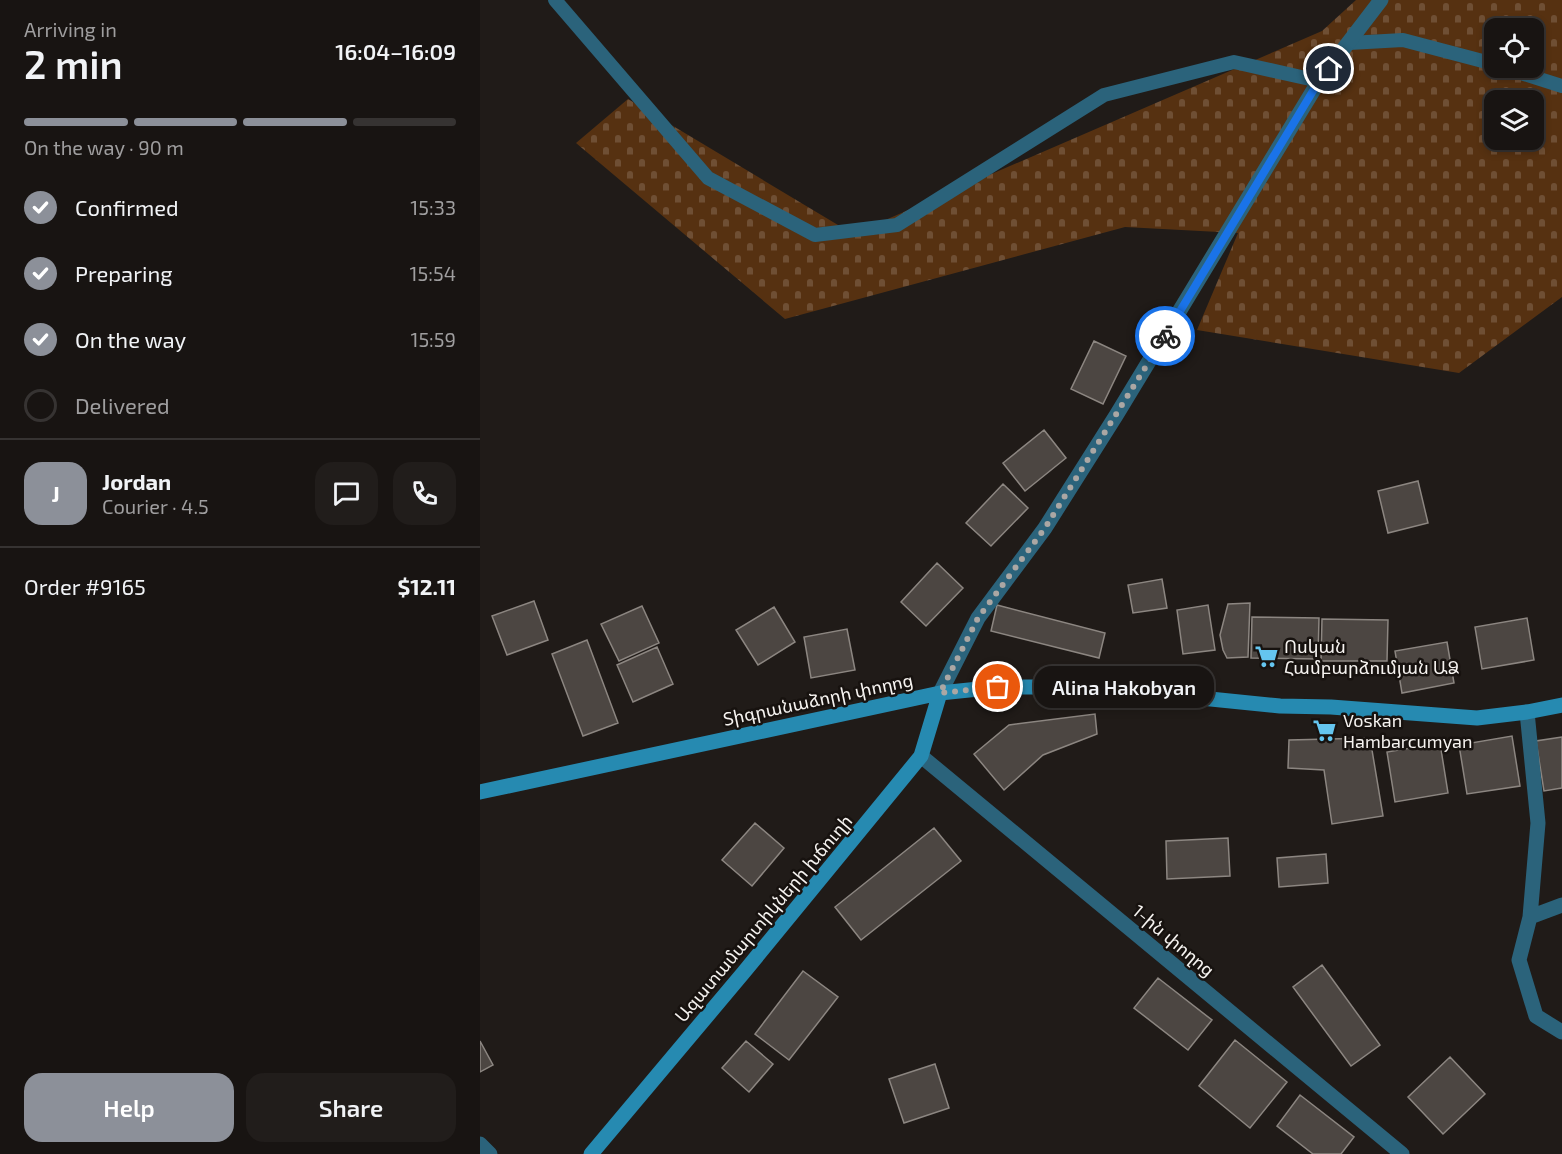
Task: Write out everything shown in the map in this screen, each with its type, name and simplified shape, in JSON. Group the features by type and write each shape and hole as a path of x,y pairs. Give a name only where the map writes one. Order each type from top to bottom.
{"main road":[{"name":"Տիգրանաձորի փողոց","path":"480,792 940,693 998,687 1092,687 1280,706 1332,707 1477,718 1562,705"},
{"name":"Ազատամարտիկների խճուղի","path":"591,1154 921,756 940,693"}],"street":[{"path":"940,693 978,618 1045,528 1118,414 1319,81 1381,0"},
{"path":"1527,712 1538,823 1530,917 1519,960 1536,1016 1562,1032"},
{"name":"1-ին փողոց","path":"921,756 1402,1154"},
{"path":"1530,917 1562,905"},
{"path":"480,1144 490,1154"}],"lane":[{"path":"555,0 708,178 815,236 897,225 1104,95 1234,62 1319,81"},
{"path":"1349,43 1403,40 1484,61"},
{"path":"1537,78 1562,86"}],"green space":[{"path":"1356,0 1562,0 1562,297 1459,373 1197,330 1238,233 1125,227 785,319 576,143 628,99 853,234 1322,31"}],"building":[{"path":"1094,341 1126,356 1103,404 1071,389"},
{"path":"1044,430 1066,458 1025,491 1003,463"},
{"path":"1418,481 1428,523 1388,533 1378,491"},
{"path":"1003,484 1028,508 991,546 966,523"},
{"path":"937,563 963,588 926,626 901,602"},
{"path":"1162,579 1167,608 1133,613 1128,585"},
{"path":"534,601 548,640 507,655 492,616"},
{"path":"1250,603 1248,657 1227,658 1220,635 1228,604"},
{"path":"997,605 1105,633 1099,658 991,631"},
{"path":"1208,605 1215,650 1183,654 1177,610"},
{"path":"642,606 659,643 619,661 601,624"},
{"path":"774,607 795,642 758,665 736,630"},
{"path":"1252,617 1319,618 1318,659 1251,658"},
{"path":"1527,618 1534,660 1482,669 1475,627"},
{"path":"1322,619 1388,620 1387,661 1321,661"},
{"path":"847,629 855,670 811,678 804,637"},
{"path":"587,640 618,723 583,736 552,654"},
{"path":"1447,642 1454,683 1402,693 1395,651"},
{"path":"657,647 673,684 633,702 617,665"},
{"path":"1095,714 1097,734 1043,755 1004,790 974,754 1009,725"},
{"path":"1512,736 1520,786 1467,794 1459,745"},
{"path":"1562,737 1562,788 1544,791 1536,741"},
{"path":"1370,738 1383,816 1332,824 1324,770 1288,768 1289,740"},
{"path":"1440,743 1448,793 1395,802 1387,752"},
{"path":"755,823 784,848 752,886 722,860"},
{"path":"934,828 961,861 861,940 835,907"},
{"path":"1228,838 1230,876 1167,879 1166,841"},
{"path":"1326,854 1328,883 1279,887 1277,858"},
{"path":"1322,965 1380,1045 1351,1066 1293,987"},
{"path":"803,971 838,997 789,1060 755,1034"},
{"path":"1158,978 1212,1020 1188,1050 1134,1008"},
{"path":"1235,1040 1287,1082 1250,1128 1199,1086"},
{"path":"480,1041 493,1065 480,1072"},
{"path":"746,1041 773,1064 749,1092 722,1068"},
{"path":"1450,1057 1485,1094 1443,1134 1408,1097"},
{"path":"935,1064 949,1108 904,1123 889,1079"},
{"path":"1300,1095 1354,1137 1341,1154 1313,1154 1277,1126"}],"way so far":[{"path":"998,687 940,693 978,618 1045,528 1165,336"}],"place":[{"name":"Ոսկան Համբարձումյան ԱՁ","path":"1266,656"},
{"name":"Alina Hakobyan","path":"998,687"},
{"name":"Voskan Hambarcumyan","path":"1325,730"}],"route":[{"path":"1165,336 1319,81 1329,69"}]}
